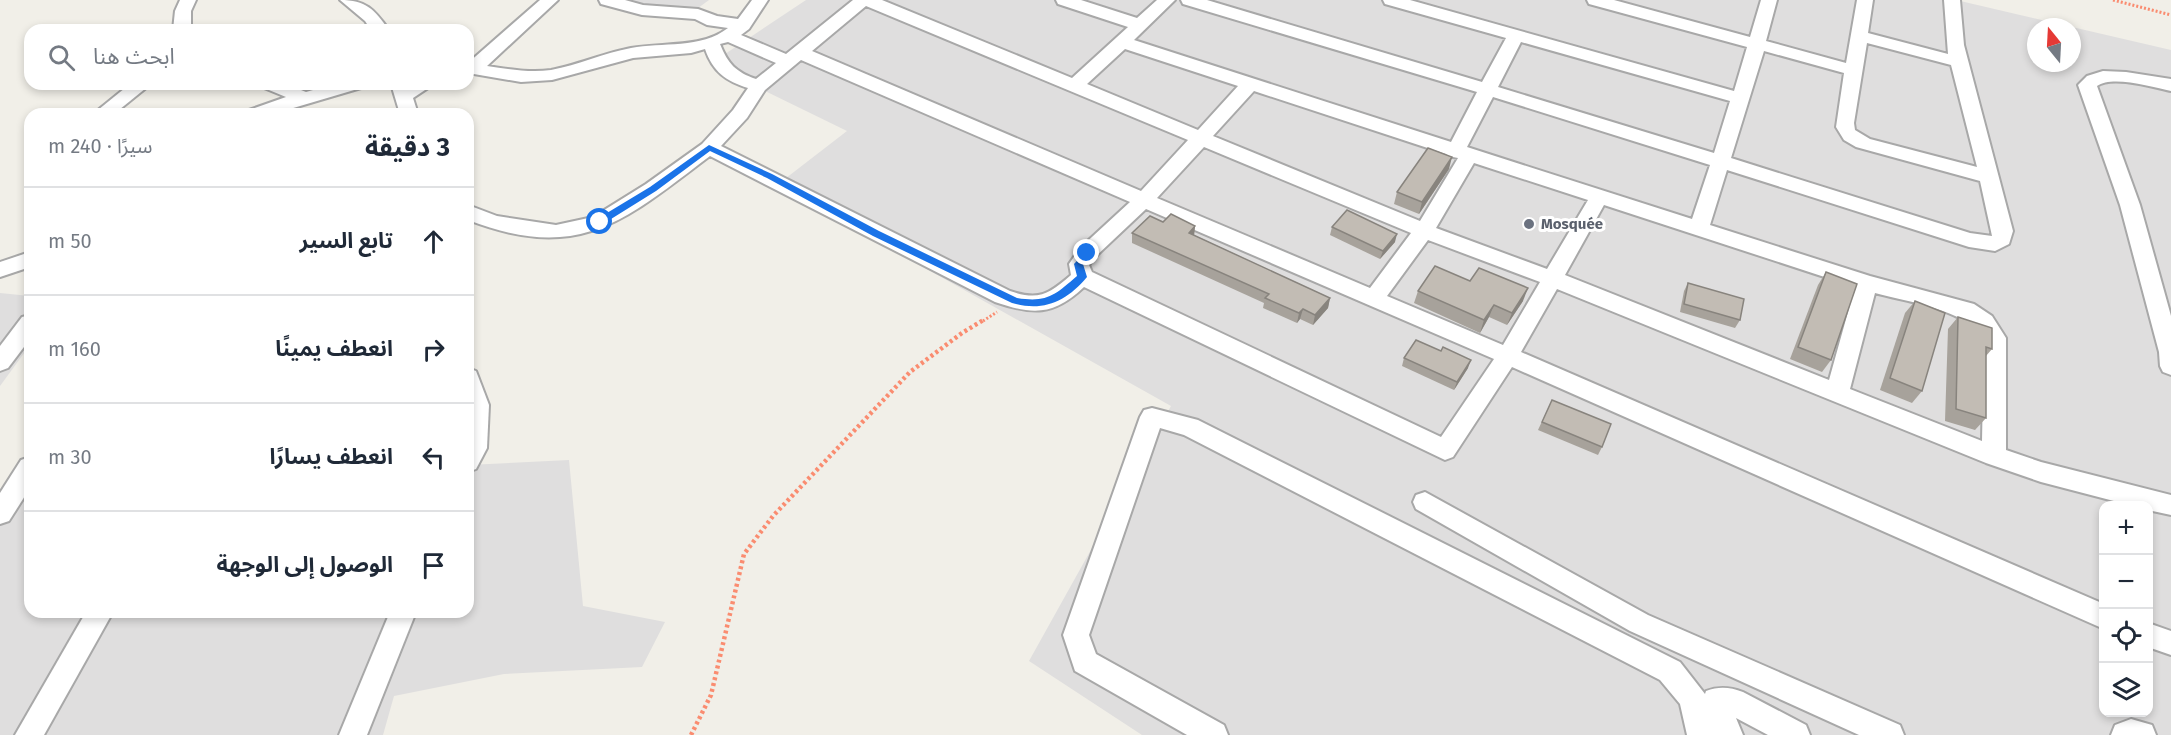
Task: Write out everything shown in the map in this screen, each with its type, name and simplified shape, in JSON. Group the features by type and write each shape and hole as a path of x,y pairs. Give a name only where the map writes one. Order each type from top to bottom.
{"street":[{"path":"182,24 183,11 188,0"},
{"path":"348,0 372,17 376,24"},
{"path":"474,65 550,0"},
{"path":"607,0 642,10 698,14 1508,356 2099,615"},
{"path":"474,69 521,77 552,75 632,53 691,48 711,43 736,31 760,0"},
{"path":"474,214 494,222 556,232 579,229 615,213 653,189 709,148 740,114 759,86 793,56 865,0 1425,231 1553,279 1994,456 2052,475 2171,505"},
{"path":"1064,0 1140,25"},
{"path":"1074,86 1167,0"},
{"path":"1189,0 1969,240 1995,244 2002,239 2003,231 1959,62 1953,34 1952,0"},
{"path":"1391,0 1739,98"},
{"path":"1595,0 1853,70"},
{"path":"1699,228 1769,0"},
{"path":"1865,0 1845,129 1853,139 1989,177"},
{"path":"1373,299 1425,231 1453,187 1462,154 1487,90 1516,35"},
{"path":"1859,36 1959,62"},
{"path":"1122,42 1462,154 1867,283 1966,310 1979,316 1990,329 1997,347 1994,456"},
{"path":"711,43 718,64 724,70 759,86"},
{"path":"2171,85 2104,76 2092,80 2087,86 2130,206 2171,357"},
{"path":"1082,277 1079,264 1083,258 1143,201 1250,84"},
{"path":"110,108 134,90"},
{"path":"280,90 302,104"},
{"path":"284,108 302,104 339,90"},
{"path":"709,148 770,176 876,234 1015,301 1044,304 1055,300 1082,277"},
{"path":"1082,277 1444,450 1508,356 1599,197"},
{"path":"0,270 24,261"},
{"path":"1837,394 1867,283"},
{"path":"0,362 24,331"},
{"path":"474,396 477,405 474,450"},
{"path":"1214,735 1085,662 1076,635 1152,417 1190,427 1670,671 1693,698 1701,735"},
{"path":"0,514 24,476"},
{"path":"1425,502 1639,623 1890,735"},
{"path":"29,735 97,618"},
{"path":"353,735 401,618"},
{"path":"2153,637 2171,643"},
{"path":"1729,735 1716,700 1733,702 1796,735"}],"path":[{"path":"2113,0 2171,15"},
{"path":"690,735 711,695 744,554 751,544 773,516 910,372 962,333 1015,301"}],"shaded area":[{"path":"628,0 709,0 687,16"},
{"path":"806,0 1956,0 2033,18 2027,18 2027,72 2081,72 2081,29 2171,50 2171,735 1142,735 1029,661 1171,406 777,185 847,131 710,64"},
{"path":"0,293 24,295 24,353 0,386"},
{"path":"569,460 583,606 665,622 642,667 504,674 394,696 383,735 0,735 0,509 24,474 24,618 474,618 474,465"}],"building":[{"path":"1428,148 1452,157 1422,202 1397,192"},
{"path":"1347,210 1397,234 1383,251 1332,227"},
{"path":"1171,214 1195,226 1189,233 1330,298 1315,315 1303,309 1299,313 1265,298 1269,294 1132,233 1150,216 1163,222"},
{"path":"1435,266 1470,281 1479,268 1528,288 1512,313 1494,305 1484,320 1418,291"},
{"path":"1826,272 1857,284 1831,360 1798,347"},
{"path":"1688,283 1744,299 1740,320 1684,304"},
{"path":"1915,301 1945,313 1922,391 1890,378"},
{"path":"1958,317 1992,328 1992,349 1986,347 1986,418 1956,409"},
{"path":"1416,340 1441,351 1443,347 1471,360 1457,382 1404,358"},
{"path":"1552,400 1611,424 1602,447 1542,422"}],"place":[{"name":"Mosquée","path":"1529,224"}],"route":[{"path":"600,222 653,189 709,148 770,176 876,234 1015,301 1044,304 1055,300 1082,277 1079,264 1087,253"}]}
